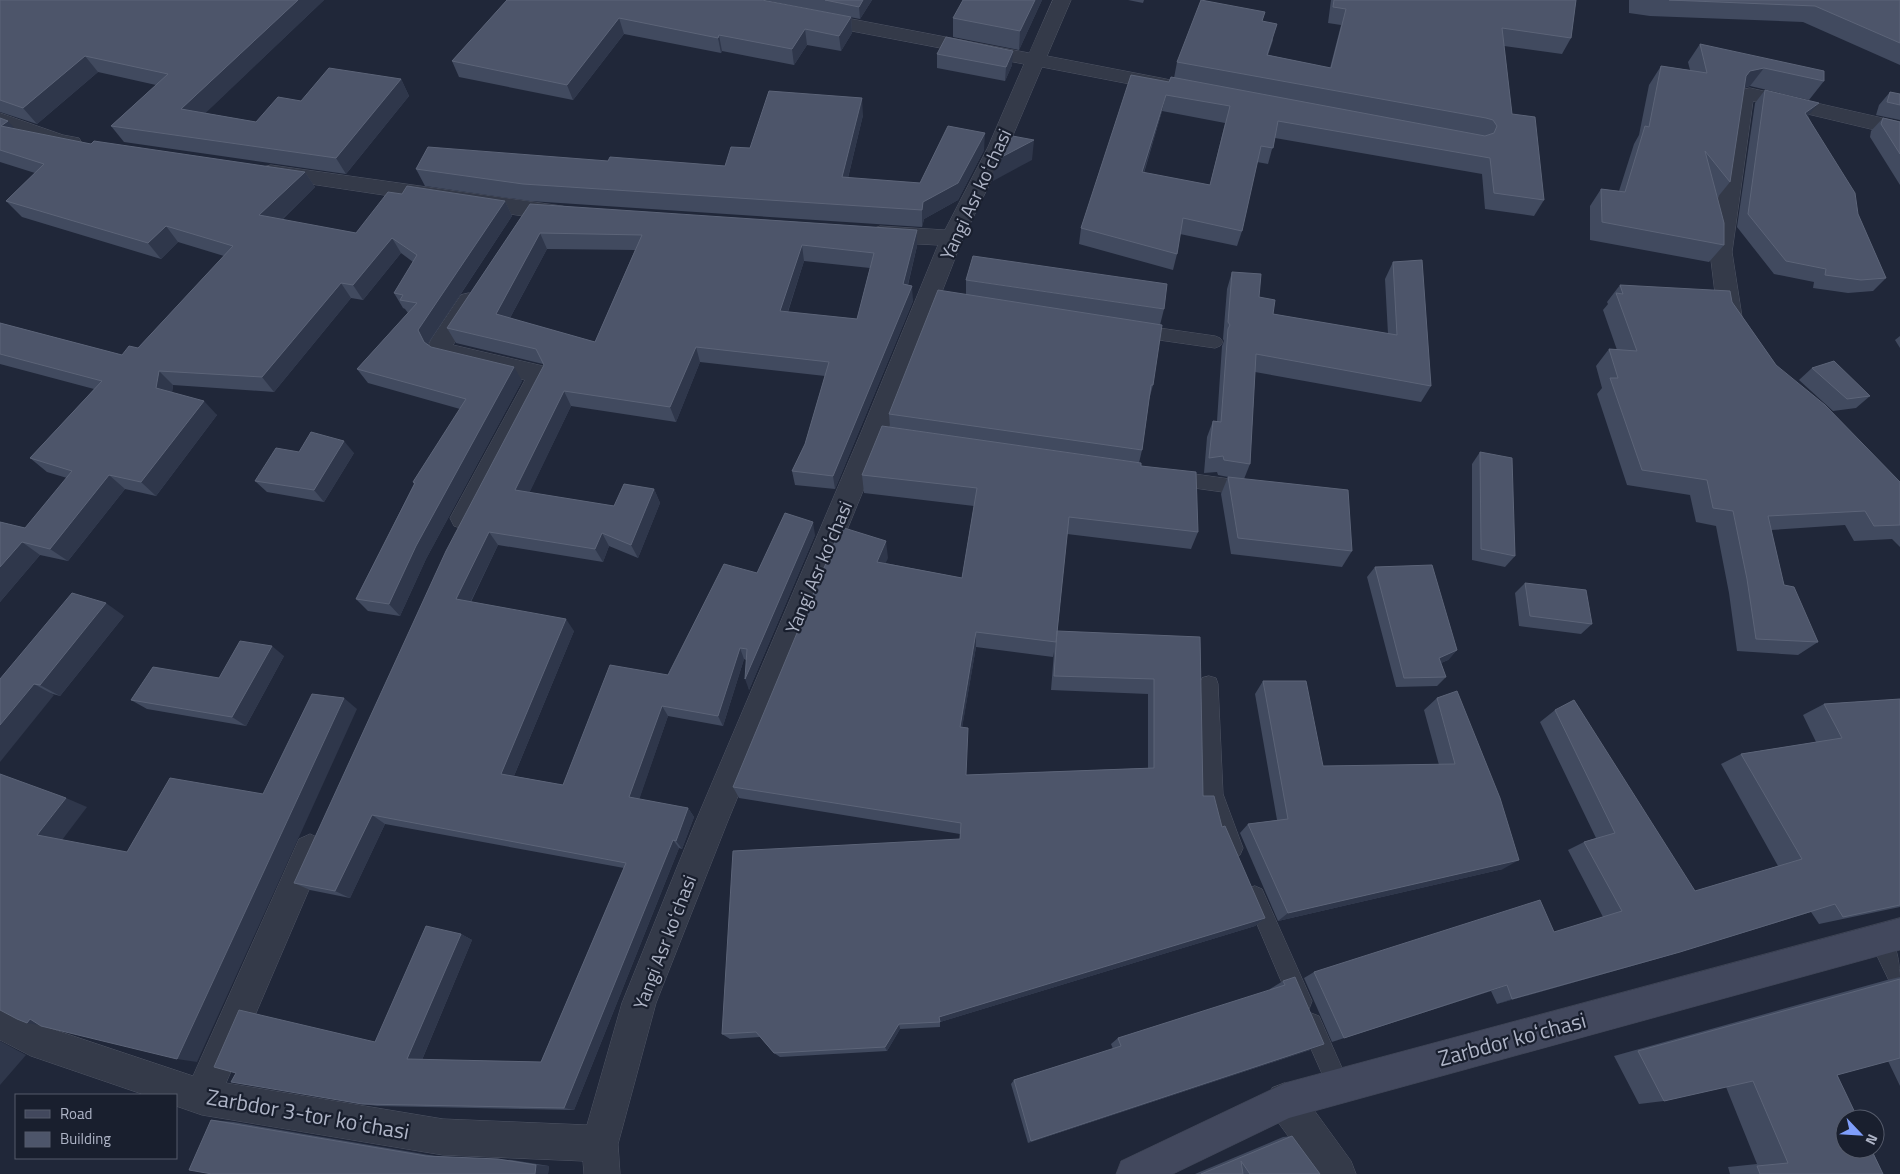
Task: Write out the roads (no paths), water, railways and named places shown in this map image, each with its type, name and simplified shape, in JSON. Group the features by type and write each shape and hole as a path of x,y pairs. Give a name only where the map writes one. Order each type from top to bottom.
{"street":[{"name":"Yangi Asr koʻchasi","path":"601,1159 638,1003 710,823 883,437 937,300 952,238 998,146 1062,0"},
{"path":"794,13 1183,88"},
{"path":"1747,342 1730,318 1721,252 1744,95 1750,94 1900,129"},
{"path":"0,120 60,141 89,145"},
{"path":"256,170 530,210 579,214"},
{"path":"514,234 530,210"},
{"path":"864,232 952,238"},
{"path":"451,542 538,379 534,373 522,369 449,354 443,350 441,344 444,338 481,282"},
{"path":"202,1097 320,829"},
{"name":"Zarbdor koʻchasi","path":"1134,1174 1285,1101 1890,936"},
{"name":"Zarbdor 3-tor koʼchasi","path":"0,1020 31,1039 202,1097 443,1137 601,1159"},
{"path":"1285,1101 1338,1174"}],"lane":[{"path":"1119,328 1215,342"},
{"path":"1156,476 1244,488"},
{"path":"1209,684 1213,794 1245,874 1339,1086"},
{"path":"1890,936 1900,979"}]}
